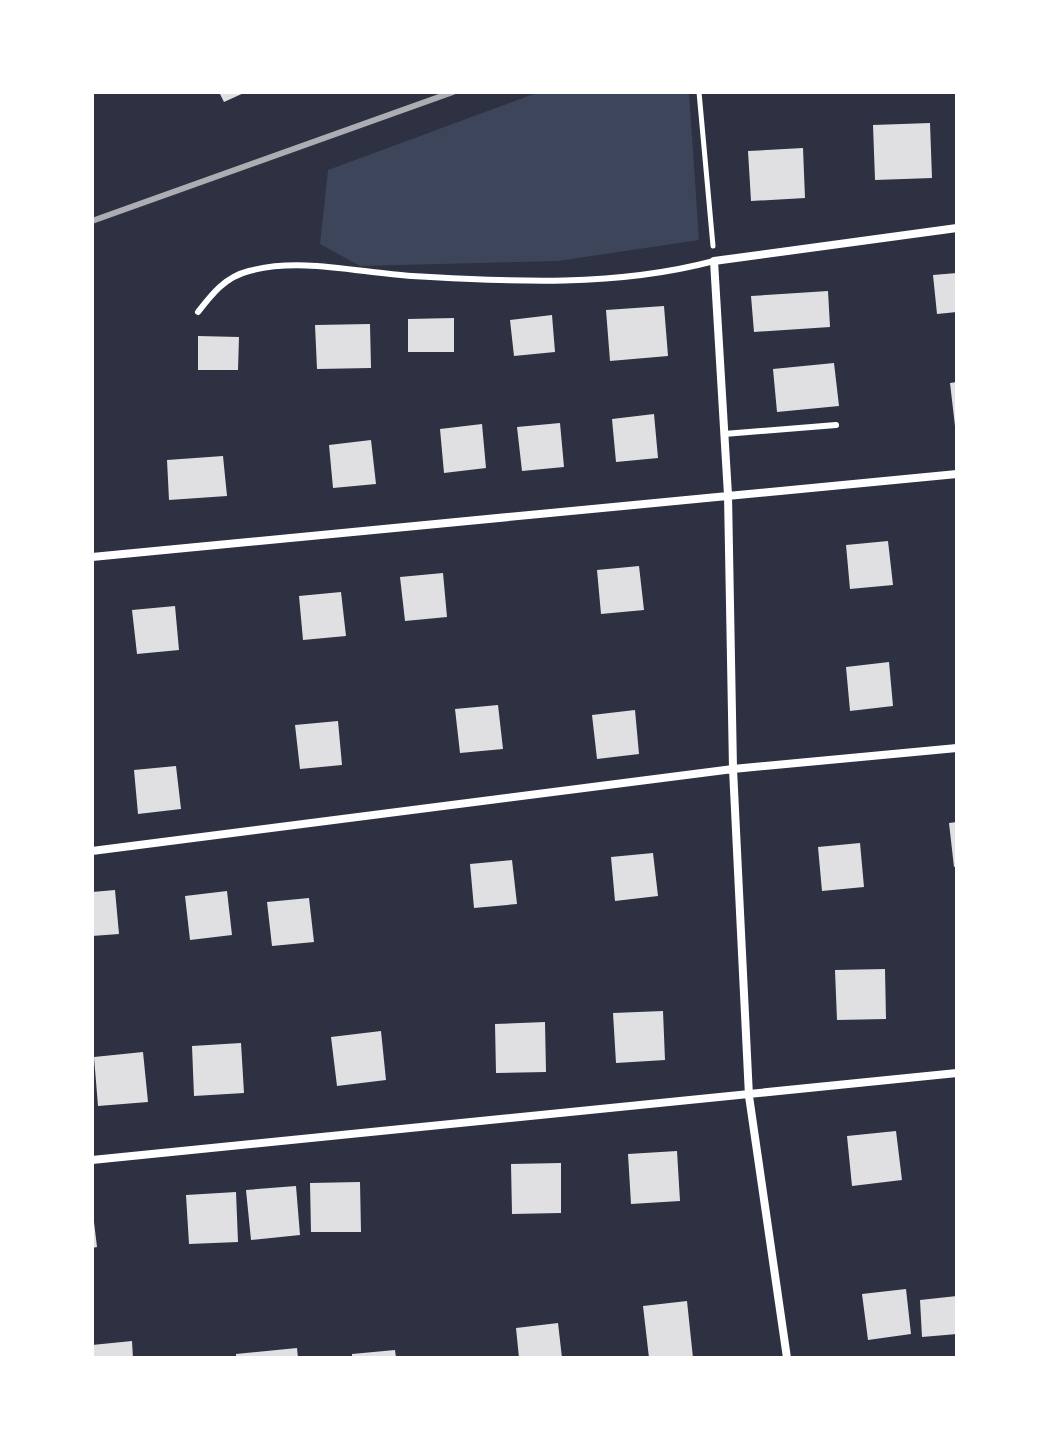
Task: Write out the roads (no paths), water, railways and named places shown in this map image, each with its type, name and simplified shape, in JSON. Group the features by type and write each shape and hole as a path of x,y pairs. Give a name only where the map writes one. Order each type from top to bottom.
{"street":[{"path":"787,1358 749,1096 733,769 728,495 714,261 957,228"},
{"path":"92,557 957,474"},
{"path":"92,851 733,769 957,748"},
{"path":"92,1160 957,1073"}],"lane":[{"path":"198,312 219,285 248,271 299,266 412,276 601,281 663,274 714,261"},
{"path":"724,434 836,425"}],"railway":[{"path":"92,221 453,92"}]}
